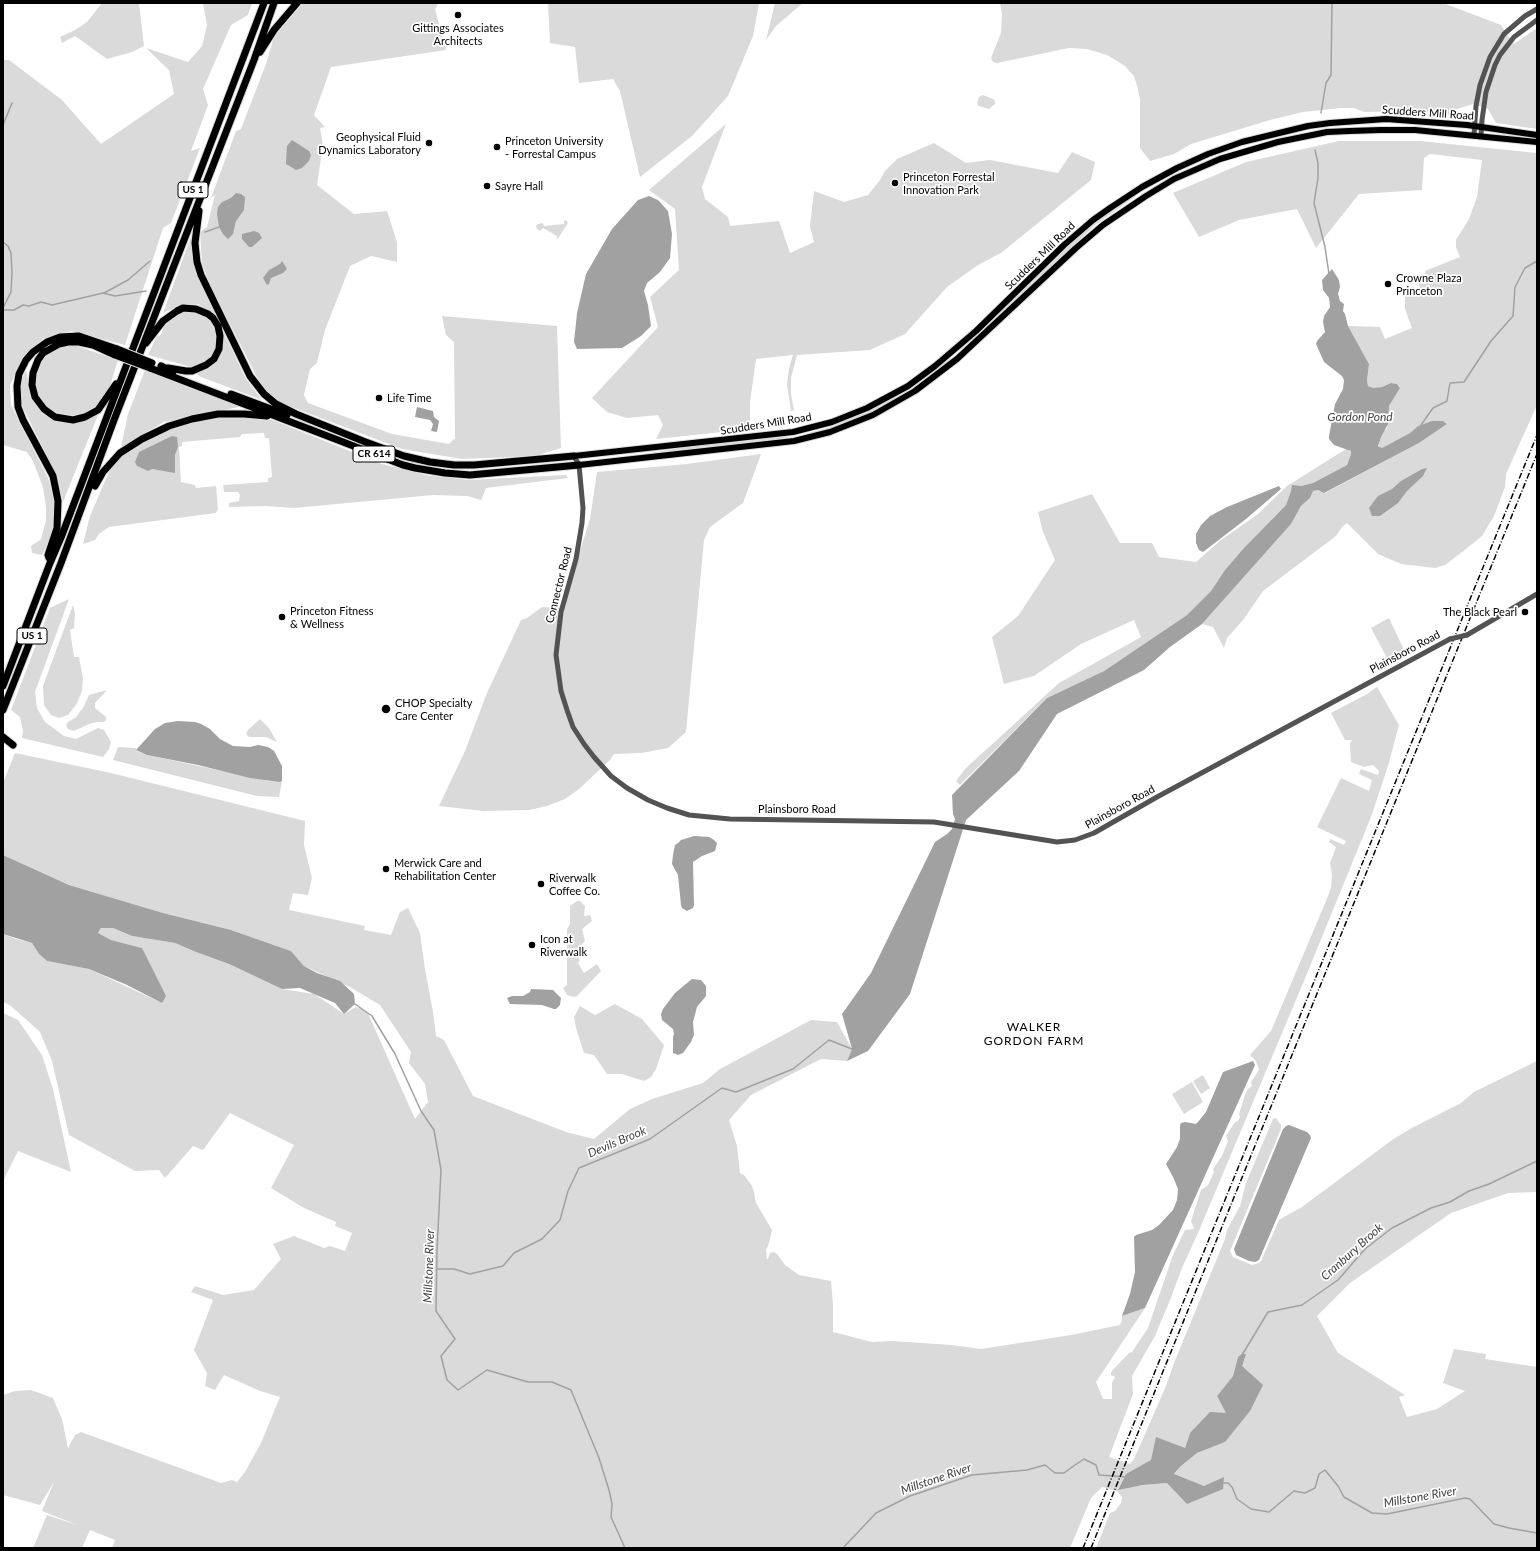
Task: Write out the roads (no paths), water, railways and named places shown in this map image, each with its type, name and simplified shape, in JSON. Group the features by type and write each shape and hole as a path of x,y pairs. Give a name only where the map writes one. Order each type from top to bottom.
{"highway":[{"name":"US 1","path":"3,686 62,535 264,3"},
{"name":"US 1","path":"3,710 86,499 142,348 254,60 274,3"},
{"path":"254,60 274,30 297,3"},
{"path":"202,195 195,238 195,249 199,268 253,380 264,394 281,407 363,441"},
{"path":"142,348 163,321 183,308 196,309 208,314 213,318 218,326 220,340 219,350 211,362 202,368 192,371 181,371 151,365"},
{"path":"50,563 48,555 57,528 58,501 50,471 23,420 18,407 16,386 19,374 26,360 33,352 47,342 60,337 79,336 98,342 116,352"},
{"path":"121,378 98,410 85,417 73,420 61,419 50,414 39,404 33,391 32,373 38,360 44,353 58,344 79,342 116,352 151,365 277,417"},
{"path":"161,366 350,439 363,441"},
{"path":"86,499 103,472 120,453 154,432 180,422 218,414 244,414 277,417"},
{"name":"CR 614","path":"277,417 403,465 445,474 476,475 579,465"},
{"name":"CR 614","path":"363,441 404,456 430,462 454,465 474,465 574,456"},
{"path":"3,737 13,744 3,745"}],"main road":[{"name":"Scudders Mill Road","path":"574,456 793,432 832,422 874,404 908,386 956,349 1064,245 1093,220 1142,187 1177,168 1208,154 1242,142 1268,135 1330,123 1374,120 1406,120 1474,126 1537,135"},
{"name":"Scudders Mill Road","path":"579,465 794,441 830,432 873,415 916,391 957,359 1102,225 1174,179 1220,159 1278,142 1327,132 1415,130 1537,142"}],"street":[{"path":"1478,136 1474,126 1476,106 1480,85 1490,57 1504,34 1525,16 1537,9"},
{"path":"1478,136 1482,127 1489,80 1498,60 1514,37 1537,20"},
{"path":"579,465 583,455"},
{"path":"574,456 579,465"},
{"name":"Connector Road","path":"579,465 583,508 582,523 576,559 561,612 556,655 561,691 571,721 590,753 605,769"},
{"name":"Plainsboro Road","path":"605,769 626,788 648,800 673,810 698,816 730,819 902,820 951,824 1057,842 1071,841 1087,836 1450,639 1467,635 1537,594"}],"water":[{"path":"292,140 309,151 311,155 309,161 302,168 296,170 286,164 287,146"},
{"path":"236,193 245,197 244,210 236,221 233,234 228,239 219,227 217,214 218,207 222,202 231,198"},
{"path":"649,196 658,200 668,211 672,234 670,258 660,272 647,283 644,291 651,326 641,336 622,348 577,349 574,342 577,313 586,274 612,229 638,200"},
{"path":"254,231 259,233 262,238 252,247 249,247 242,239 242,234"},
{"path":"282,261 287,269 283,273 271,278 269,284 267,285 263,278 269,270 280,264"},
{"name":"Gordon Pond","path":"1332,269 1339,280 1340,287 1338,294 1340,301 1344,304 1343,311 1348,326 1369,364 1367,380 1368,386 1373,388 1382,387 1391,383 1397,384 1400,388 1389,406 1388,424 1378,446 1382,448 1410,433 1418,426 1432,421 1443,421 1447,424 1419,443 1324,493 1318,490 1313,491 1310,498 1301,506 1291,524 1202,624 1170,647 1144,670 1057,714 1019,771 966,820 910,994 868,1051 847,1061 852,1049 842,1014 871,973 935,842 952,829 955,819 953,814 952,795 1047,698 1104,671 1187,615 1211,591 1225,570 1243,549 1286,505 1292,485 1301,486 1313,483 1347,465 1351,451 1334,445 1329,439 1335,404 1343,389 1344,380 1342,376 1324,362 1316,344 1325,332 1323,322 1324,316 1330,307 1329,298 1323,290 1322,280"},
{"path":"417,407 433,411 434,417 439,421 437,432 431,431 433,424 430,420 415,417"},
{"path":"172,436 177,437 178,447 175,455 175,473 152,469 148,471 137,466 135,462 139,452"},
{"path":"1427,468 1423,476 1407,491 1398,503 1380,516 1372,516 1369,508 1378,496 1392,489 1401,481 1422,469"},
{"path":"1279,486 1281,489 1246,519 1203,552 1199,550 1196,543 1196,534 1201,525 1210,516 1227,507"},
{"path":"178,721 195,722 201,724 210,729 220,739 233,746 250,747 258,745 268,747 274,751 282,766 282,781 279,782 250,778 198,765 147,755 136,750 155,729 165,723"},
{"path":"694,836 709,837 717,843 715,851 702,856 693,862 694,905 693,908 687,911 682,908 681,905 678,875 672,864 675,845 681,840"},
{"path":"3,855 69,885 163,913 231,930 291,951 304,966 317,973 340,981 354,994 355,1004 344,1014 335,1003 300,988 282,989 229,964 175,943 132,936 113,928 101,928 98,933 111,940 142,948 166,996 162,1003 127,985 89,969 47,961 39,954 32,943 3,934"},
{"path":"692,979 701,980 706,986 706,996 697,1007 693,1022 694,1035 691,1042 683,1053 678,1055 673,1053 673,1029 662,1020 661,1014 675,993"},
{"path":"531,989 553,990 561,998 560,1005 554,1009 542,1005 510,1004 507,998 512,996 523,996 530,992"},
{"path":"1253,1061 1255,1065 1145,1308 1122,1316 1130,1294 1135,1272 1134,1237 1152,1230 1159,1225 1173,1210 1177,1200 1178,1189 1166,1164 1177,1147 1180,1139 1181,1123 1185,1122 1196,1124 1198,1122 1206,1112 1223,1072"},
{"path":"1289,1125 1307,1132 1311,1138 1259,1260 1255,1262 1249,1261 1236,1255 1234,1249 1283,1129"},
{"path":"1242,1354 1246,1354 1242,1366 1263,1385 1250,1411 1225,1442 1197,1453 1174,1474 1204,1486 1224,1477 1223,1489 1187,1504 1167,1483 1143,1485 1118,1490 1126,1474 1151,1460 1156,1437 1185,1448 1190,1433 1210,1412 1226,1413 1217,1396 1233,1376 1238,1357"}],"waterway":[{"path":"1321,113 1326,83 1331,75 1332,3"},
{"path":"3,125 12,103"},
{"path":"1315,150 1318,163 1318,178 1314,203 1325,247 1329,274"},
{"path":"205,232 219,227"},
{"path":"3,242 8,246 11,253 12,273 11,292 3,308"},
{"path":"104,293 128,280 150,261"},
{"name":"Devils Brook","path":"1421,425 1433,408 1447,401 1450,383 1464,382 1491,341 1513,316 1515,287 1525,268 1537,261"},
{"path":"3,310 14,310 23,305 29,306 41,302 52,305 103,293 115,296 146,291"},
{"name":"Millstone River","path":"355,1004 372,1016 395,1054 421,1111 434,1130 441,1170 436,1311 455,1339 441,1356 447,1380 458,1390 487,1370 528,1382 552,1382 571,1390 599,1458 612,1504 611,1517 625,1548"},
{"name":"Devils Brook","path":"437,1269 454,1269 470,1274 503,1266 514,1253 542,1239 560,1220 568,1191 579,1168 650,1139 722,1088 736,1092 793,1069 829,1040 852,1049"},
{"name":"Cranbury Brook","path":"1242,1355 1268,1312 1302,1305 1338,1280 1365,1249 1392,1228 1431,1208 1450,1202 1469,1191 1489,1184 1537,1161"},
{"name":"Millstone River","path":"843,1548 876,1513 910,1496 972,1475 1027,1470 1045,1465 1055,1473 1064,1473 1084,1459 1096,1465 1099,1475 1126,1477"},
{"name":"Millstone River","path":"1223,1483 1228,1483 1232,1487 1237,1499 1251,1509 1269,1512 1294,1491 1305,1493 1315,1488 1319,1474 1325,1470 1338,1486 1344,1497 1372,1513 1387,1514 1465,1498 1470,1499 1494,1524 1537,1533"}],"railway":[{"path":"1083,1548 1537,435"},
{"path":"1091,1548 1537,454"}],"place":[{"name":"Gittings Associates Architects","path":"458,15"},
{"name":"Geophysical Fluid Dynamics Laboratory","path":"429,143"},
{"name":"Princeton University - Forrestal Campus","path":"497,147"},
{"name":"Princeton Forrestal Innovation Park","path":"895,183"},
{"name":"Sayre Hall","path":"487,186"},
{"name":"Crowne Plaza Princeton","path":"1388,284"},
{"name":"Life Time","path":"379,398"},
{"name":"The Black Pearl","path":"1525,612"},
{"name":"Princeton Fitness & Wellness","path":"282,617"},
{"name":"CHOP Specialty Care Center","path":"386,709"},
{"name":"Merwick Care and Rehabilitation Center","path":"386,869"},
{"name":"Riverwalk Coffee Co.","path":"541,884"},
{"name":"Icon at Riverwalk","path":"532,945"}],"district":[{"name":"WALKER GORDON FARM","path":"1034,1034"}]}
